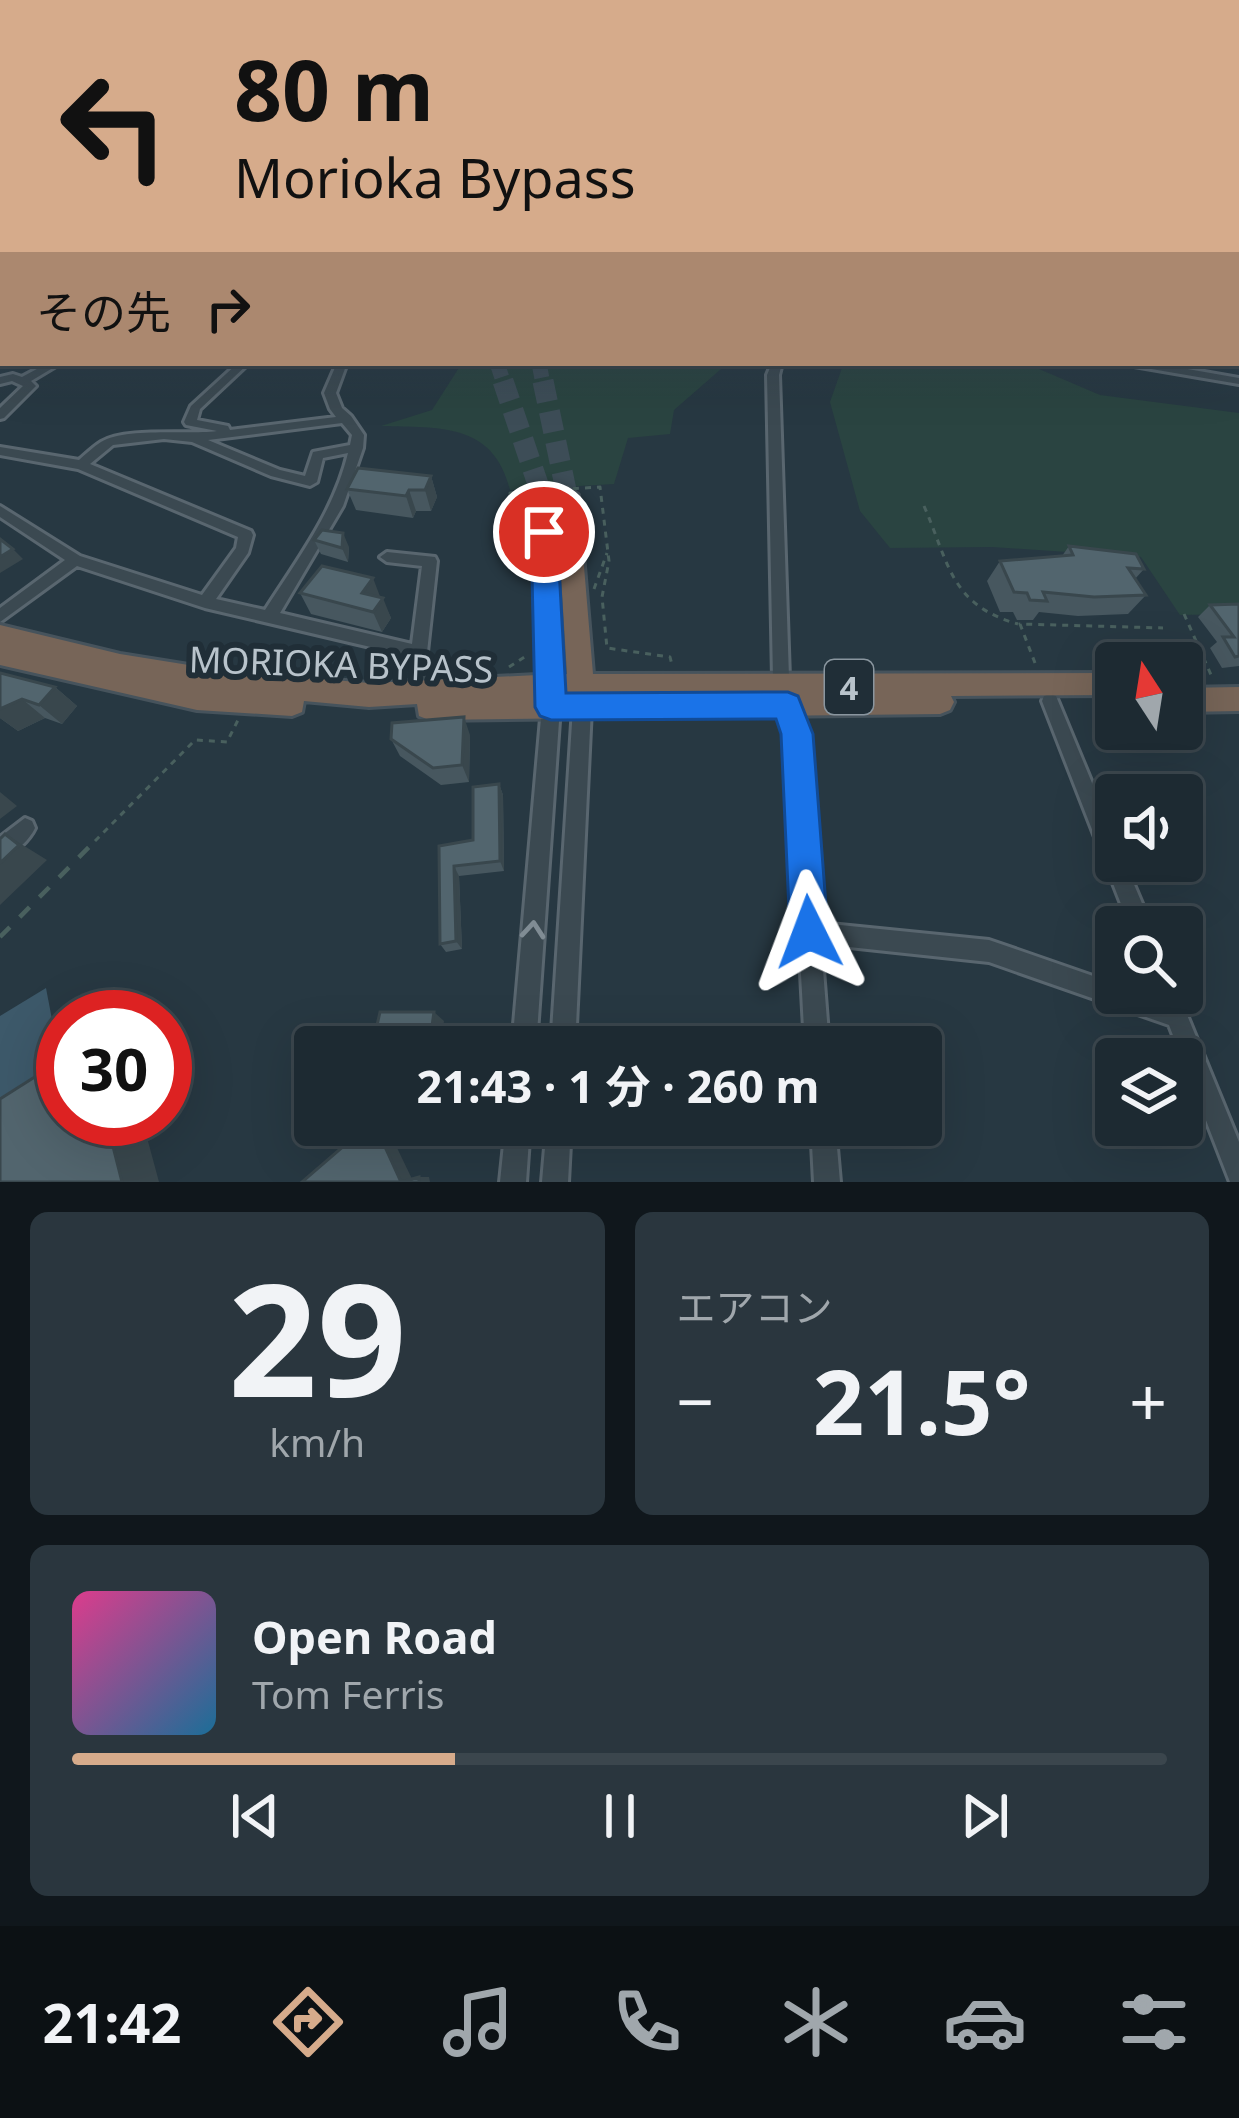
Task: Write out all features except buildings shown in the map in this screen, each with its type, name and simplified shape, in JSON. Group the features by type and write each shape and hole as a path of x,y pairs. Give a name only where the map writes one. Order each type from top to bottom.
{"highway":[{"path":"554,493 582,696"},
{"path":"552,696 554,493"},
{"name":"MORIOKA BYPASS","path":"0,635 120,665 226,682 369,695 785,696 1045,688 1095,696"},
{"name":"MORIOKA BYPASS","path":"0,654 197,698 411,709 552,696"},
{"name":"MORIOKA BYPASS","path":"785,696 1095,686"}],"street":[{"path":"23,381 50,366"},
{"path":"241,366 194,408 190,422 212,430 269,429"},
{"path":"271,614 336,501 357,448 358,435 336,409 331,393 341,366"},
{"path":"776,366 785,696 797,734 816,1026"},
{"path":"1152,366 1239,381"},
{"path":"0,381 13,377 30,386 0,415"},
{"path":"81,465 110,442 164,435 193,438 347,419"},
{"path":"193,438 310,482 317,455 357,448"},
{"path":"0,451 81,465 246,535 243,549 205,602"},
{"path":"0,511 75,560 205,602 419,652"},
{"path":"387,557 430,561 419,652 438,693"},
{"path":"0,616 75,560"},
{"path":"1045,688 1133,906"},
{"path":"526,1026 552,696"},
{"path":"564,1026 582,696"},
{"path":"0,850 25,828"},
{"path":"809,932 989,951 1095,982"},
{"path":"1176,1014 1239,1173"},
{"path":"513,1182 516,1146"},
{"path":"555,1182 558,1146"},
{"path":"824,1146 827,1182"}],"path":[{"path":"528,537 512,518 510,494 600,488 608,550 602,597 608,648 670,657 676,678"},
{"path":"924,506 958,592 985,613 1020,624 1163,628"},
{"path":"591,596 608,550"},
{"path":"1184,614 1231,689"},
{"path":"1020,624 1045,688"},
{"path":"506,669 537,649"},
{"path":"0,937 195,740 227,742 238,720"}],"green space":[{"path":"460,366 725,366 674,410 670,434 628,438 614,484 510,490 502,468 477,440 443,429 381,426 432,410"},
{"path":"1032,366 1100,395 1239,413 1239,614 1180,615 1141,557 992,547 890,548 860,511 830,402 842,368"}],"water":[{"path":"36,994 36,1089 0,1113 0,1016"}],"tunnel":[{"path":"498,366 503,381"},
{"path":"540,366 543,384"},
{"path":"503,381 542,496"},
{"path":"543,381 567,495"}],"route":[{"path":"544,532 551,707 788,705 797,734 809,932"}]}
